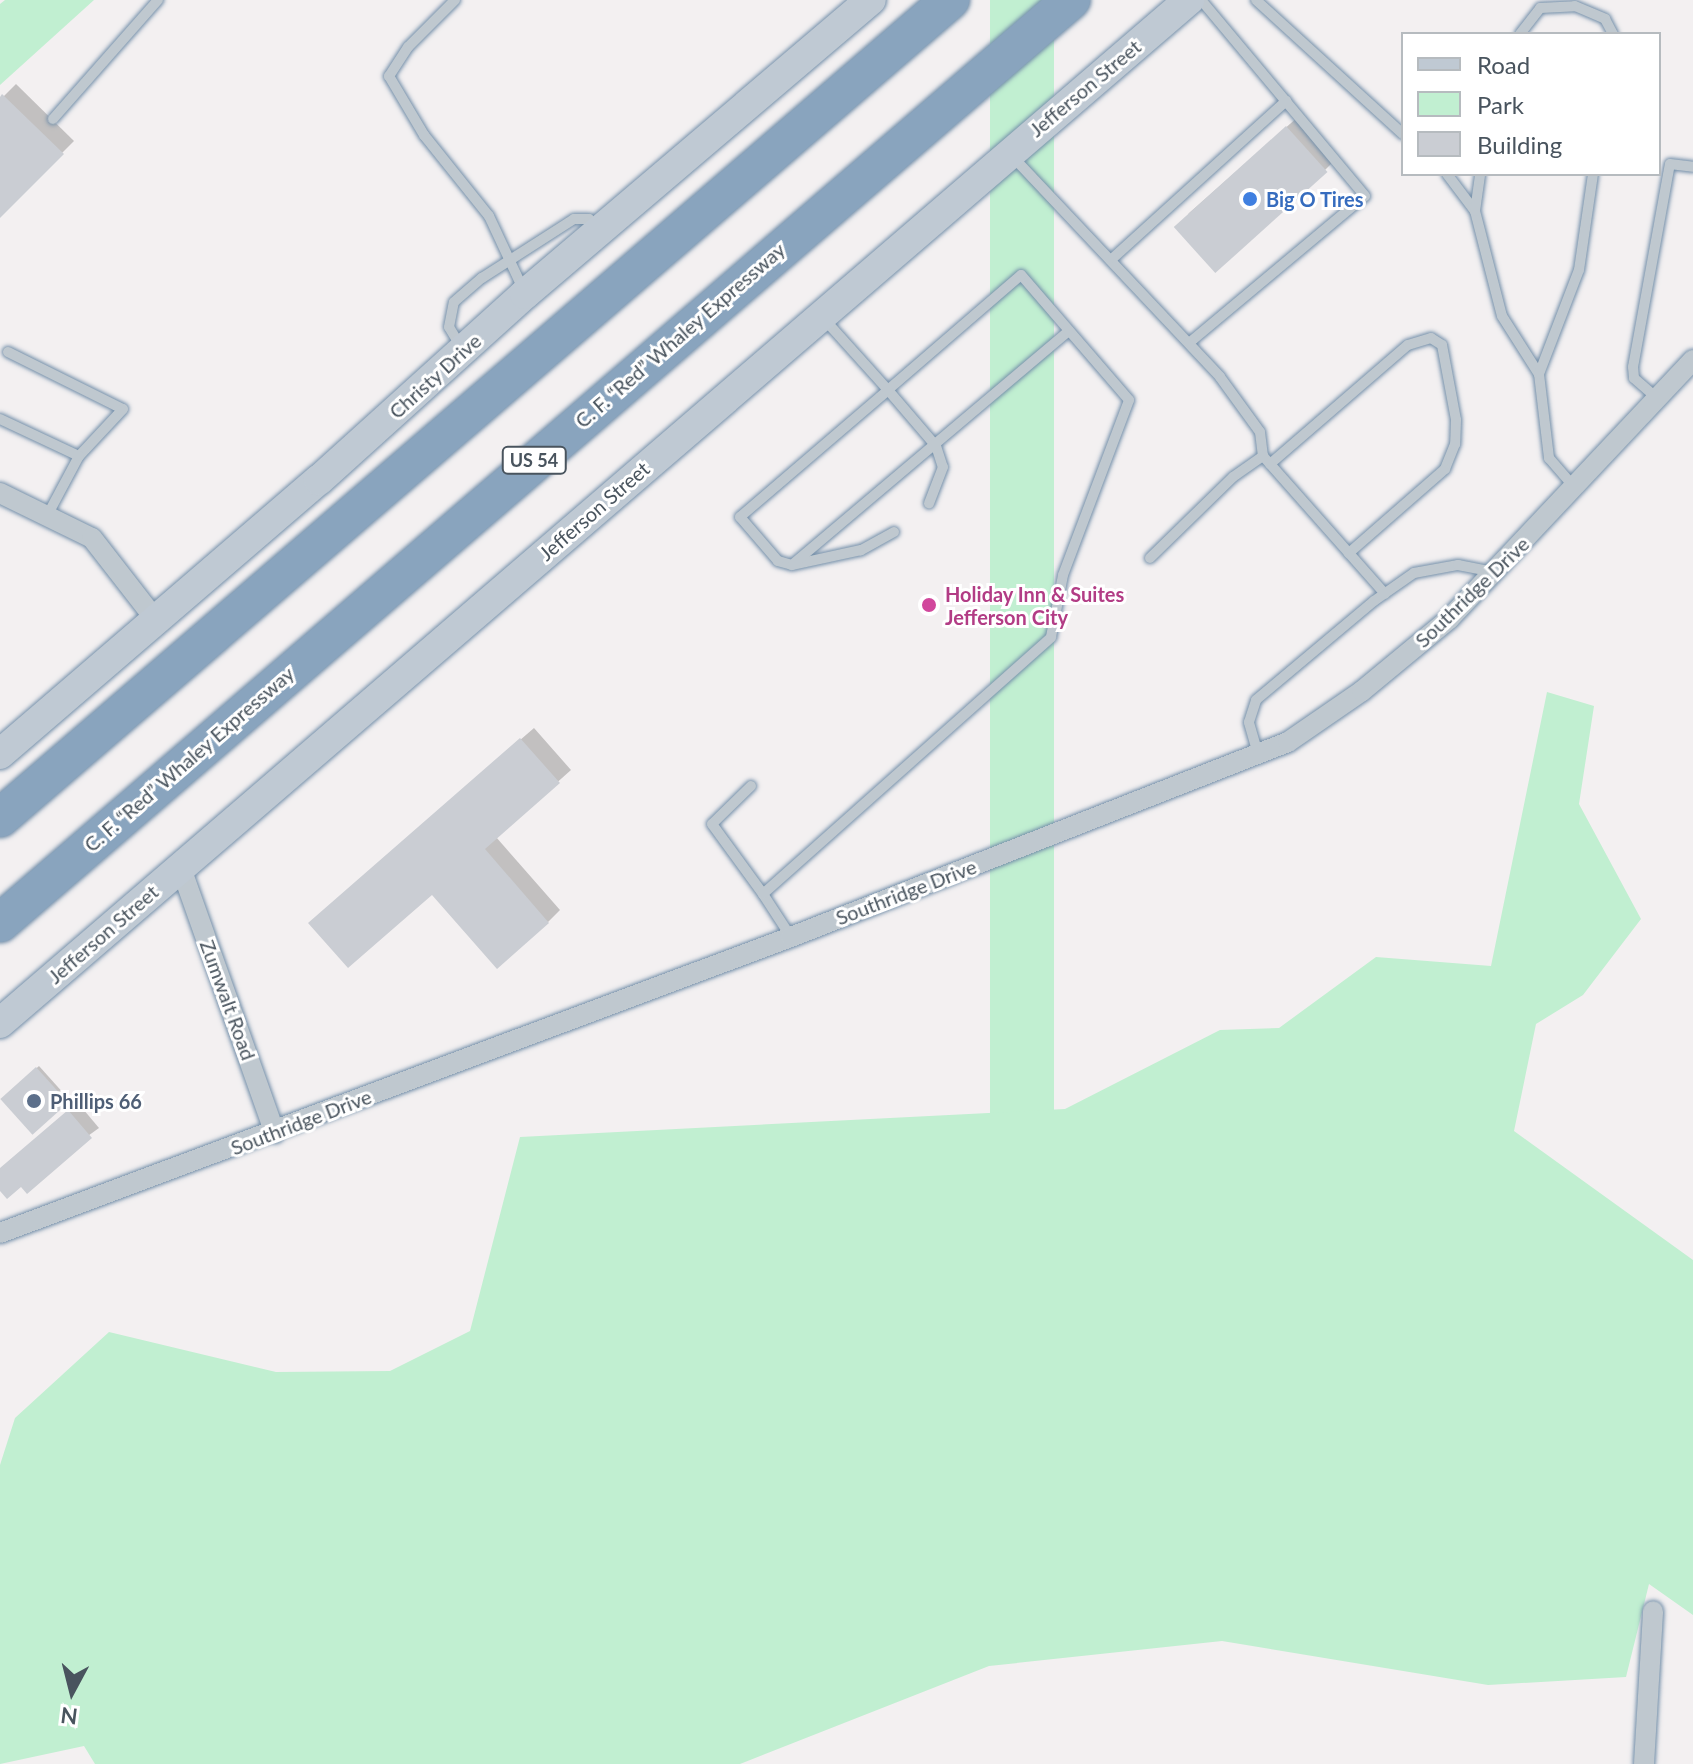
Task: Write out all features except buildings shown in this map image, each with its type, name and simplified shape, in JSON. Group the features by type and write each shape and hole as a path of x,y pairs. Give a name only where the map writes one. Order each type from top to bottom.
{"highway":[{"path":"0,818 950,0"},
{"name":"C. F. “Red” Whaley Expressway","path":"0,923 1071,0"}],"street":[{"name":"Christy Drive","path":"0,754 525,294 871,0"},
{"name":"Jefferson Street","path":"0,1023 1189,0"},
{"name":"Southridge Drive","path":"0,1233 275,1133 791,937 1288,742 1362,691 1449,619 1576,489 1658,399 1690,372"},
{"path":"0,493 92,538 155,619"},
{"name":"Zumwalt Road","path":"181,868 275,1133"},
{"path":"1644,1764 1653,1611"}],"lane":[{"path":"53,119 158,0"},
{"path":"455,0 408,47 389,76 424,135 489,216 525,294"},
{"path":"1189,343 1365,196 1201,0"},
{"path":"1256,0 1401,132"},
{"path":"1522,32 1540,8 1575,6 1605,19 1612,32"},
{"path":"1113,258 1286,101"},
{"path":"1009,153 1113,258 1189,343 1260,432 1267,460 1385,594"},
{"path":"1658,399 1634,378 1633,367 1670,164 1693,167"},
{"path":"1449,176 1475,211"},
{"path":"1480,176 1475,211 1502,316 1539,374 1549,458 1576,489"},
{"path":"1539,374 1579,270 1593,176"},
{"path":"463,350 449,327 454,302 510,260 574,219 589,219 600,230"},
{"path":"763,894 1051,637 1063,575 1129,400 1021,275 740,517 778,561 792,565 861,550 894,532"},
{"path":"821,315 936,446 943,467 929,503"},
{"path":"792,565 1069,331"},
{"path":"1150,558 1408,345 1431,338 1442,345 1456,420 1455,444 1445,469 1349,553"},
{"path":"8,352 123,409 79,456 47,516"},
{"path":"0,419 79,456"},
{"path":"1258,754 1249,722 1256,700 1385,594 1414,573 1458,565 1495,572"},
{"path":"751,786 712,824 791,937"}],"green space":[{"path":"5,0 94,0 0,85 0,4"},
{"path":"990,0 1054,0 1054,1304 990,1304"},
{"path":"1547,692 1594,706 1579,804 1641,919 1583,995 1536,1024 1514,1131 1693,1260 1693,1615 1649,1584 1626,1677 1488,1685 1222,1641 989,1666 740,1764 95,1764 84,1746 0,1764 0,1465 15,1418 109,1332 276,1372 390,1371 470,1331 520,1137 1065,1109 1220,1030 1279,1028 1376,957 1491,966"}],"place":[{"name":"Big O Tires","path":"1250,199"},
{"name":"Holiday Inn & Suites Jefferson City","path":"929,605"},
{"name":"Phillips 66","path":"34,1101"}]}
